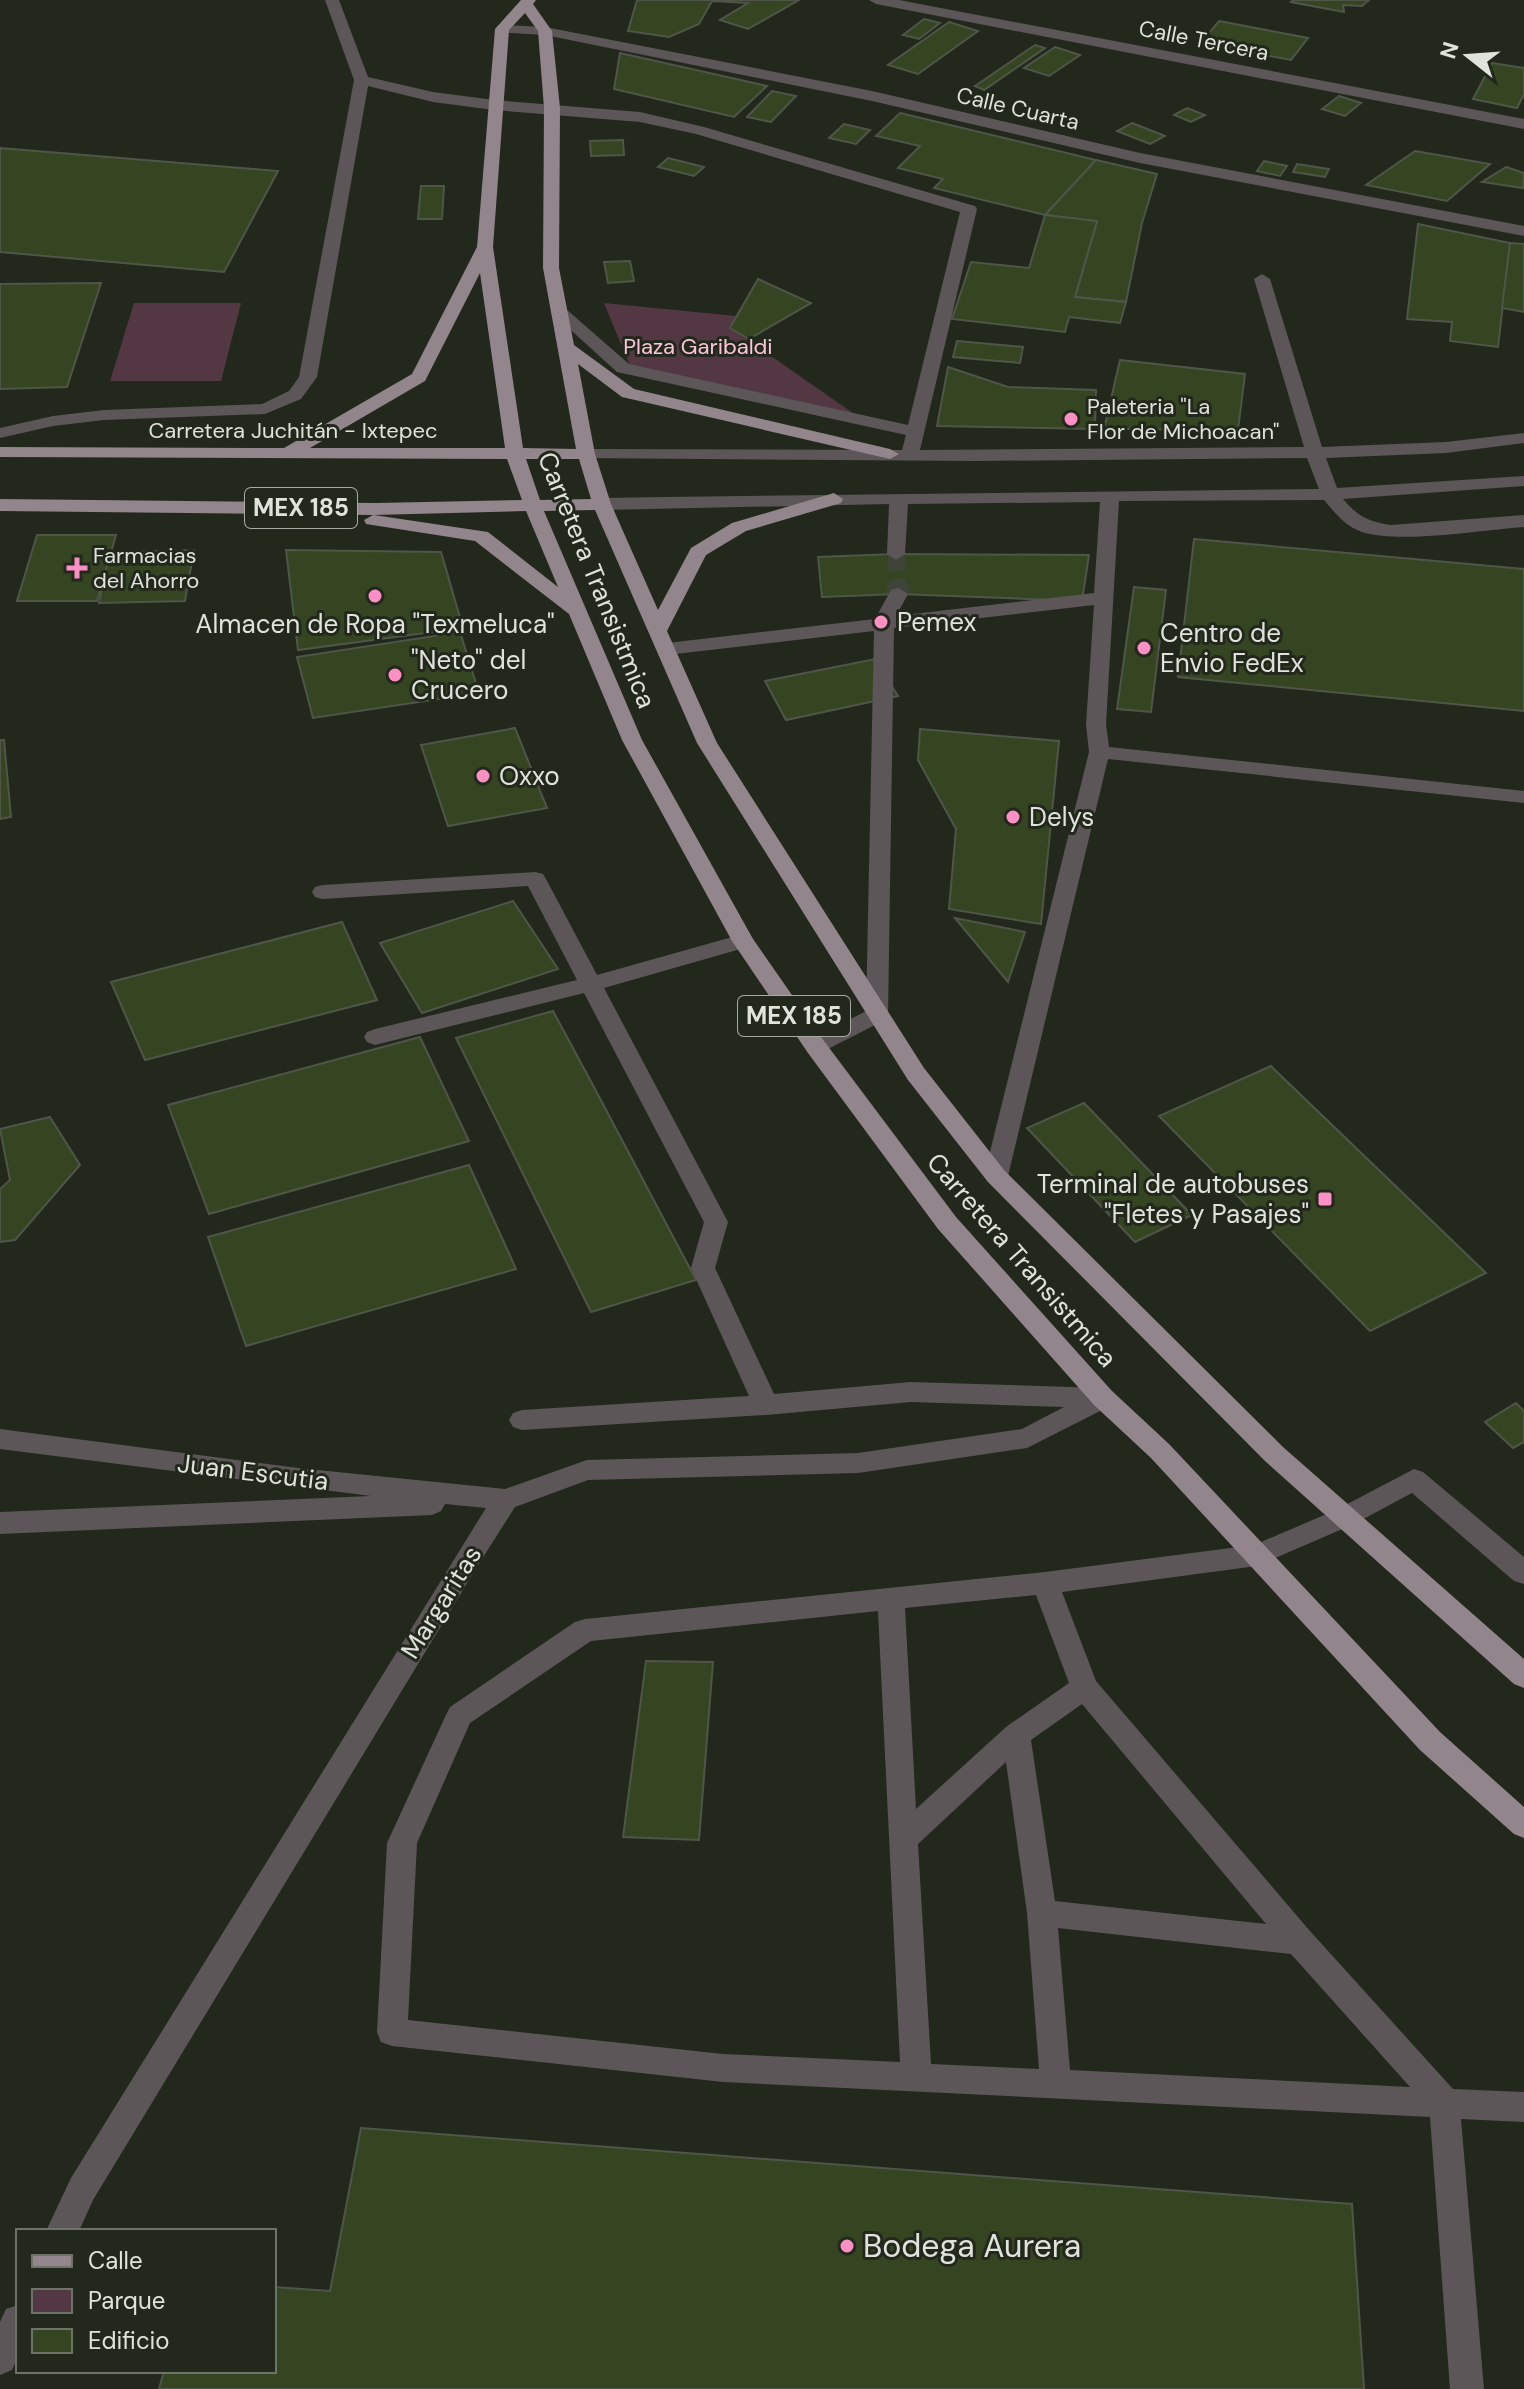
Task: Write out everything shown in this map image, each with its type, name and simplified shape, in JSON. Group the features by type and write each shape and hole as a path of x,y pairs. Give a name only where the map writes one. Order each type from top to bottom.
{"main road":[{"name":"Carretera Transistmica","path":"1524,1676 1274,1454 996,1176 916,1074 707,743 602,504 586,454 551,268 552,108 545,31 528,2 502,29 485,247 515,455 533,506 632,740 743,941 816,1047 947,1223 1103,1398 1160,1451 1430,1741 1524,1825"},
{"path":"287,453 419,377 485,247"},
{"path":"567,348 628,393 890,454"},
{"name":"Carretera Juchitán - Ixtepec","path":"0,452 586,454"},
{"path":"663,639 698,552 739,527 834,499"},
{"name":"MEX 185","path":"0,505 288,508 602,504"},
{"path":"288,508 481,536 578,611"}],"street":[{"path":"0,433 104,415 265,409 295,395 308,377 362,80 332,0"},
{"name":"Calle Tercera","path":"876,0 1524,124"},
{"name":"Calle Cuarta","path":"502,29 545,31 872,96 1140,158 1524,231"},
{"path":"362,80 433,97 640,117 699,130 969,209 910,454"},
{"path":"1262,279 1314,451 1331,496 1348,517 1366,527 1391,531 1524,521"},
{"path":"560,313 623,368 916,432"},
{"path":"586,454 1314,451 1470,447 1524,438"},
{"path":"602,504 899,498 1331,496 1438,491 1524,481"},
{"path":"996,1176 1099,752 1096,724 1110,496"},
{"path":"896,554 899,498"},
{"path":"816,1047 877,1015 884,621 898,594"},
{"path":"663,639 884,621 1104,598"},
{"path":"1099,752 1524,797"},
{"path":"323,892 535,879 716,1222 703,1268 766,1405"},
{"path":"375,1037 592,984 743,941"},
{"path":"522,1420 766,1405 911,1392 1103,1398"},
{"path":"0,1523 506,1500 587,1470 858,1463 1027,1438 1103,1398"},
{"name":"Juan Escutia","path":"0,1439 298,1478 506,1500"},
{"path":"1524,1573 1414,1479 1345,1517 1257,1555 1045,1583 585,1630 460,1715 402,1843 392,2032 723,2068 1524,2107"},
{"name":"Margaritas","path":"63,2229 82,2189 465,1562 506,1500"},
{"path":"1045,1583 1085,1687 1299,1941 1444,2102 1467,2389"},
{"path":"891,1597 916,2079"},
{"path":"903,1840 1016,1735 1085,1687"},
{"path":"1016,1735 1042,1913 1056,2085"},
{"path":"1042,1913 1299,1941"},
{"path":"0,2358 16,2325"}],"green space":[{"path":"134,303 241,303 221,381 110,381"},
{"name":"Plaza Garibaldi","path":"604,303 736,316 731,328 860,418 630,366"}],"building":[{"path":"637,0 799,0 748,29 720,20 748,3 712,1 699,24 669,37 628,31"},
{"path":"1369,0 1362,6 1343,5 1344,12 1291,2"},
{"path":"924,19 940,23 919,39 903,35"},
{"path":"1219,21 1308,38 1291,60 1201,43"},
{"path":"949,22 978,31 918,74 888,65"},
{"path":"1035,45 1045,48 984,90 975,86"},
{"path":"1055,47 1080,55 1049,76 1024,68"},
{"path":"620,53 767,86 734,117 614,89"},
{"path":"1492,63 1524,68 1524,94 1517,108 1473,99"},
{"path":"772,91 796,96 771,122 747,117"},
{"path":"1339,96 1361,103 1345,116 1322,109"},
{"path":"1187,108 1205,115 1191,122 1174,115"},
{"path":"900,113 1096,160 1045,215 934,188 943,179 898,168 920,146 876,136"},
{"path":"1132,123 1165,136 1150,144 1117,131"},
{"path":"844,124 870,130 856,144 829,138"},
{"path":"623,140 624,155 591,156 590,141"},
{"path":"0,148 278,171 224,272 0,252"},
{"path":"1415,151 1490,164 1447,201 1366,185"},
{"path":"668,158 704,167 694,176 658,167"},
{"path":"1096,160 1157,174 1142,223 1126,302 1075,297 1097,221 1045,215"},
{"path":"1264,161 1287,166 1280,176 1257,171"},
{"path":"1297,164 1329,169 1325,177 1293,172"},
{"path":"1506,167 1524,173 1523,188 1482,182"},
{"path":"421,186 444,186 442,219 418,219"},
{"path":"1045,215 1097,221 1075,297 1126,302 1120,323 1069,317 1065,332 952,319 971,262 1029,268"},
{"path":"1418,224 1510,243 1498,347 1450,341 1452,322 1407,319"},
{"path":"1510,243 1524,244 1524,312 1502,308"},
{"path":"630,261 634,281 608,283 604,262"},
{"path":"758,279 811,303 749,339 730,328"},
{"path":"101,283 67,387 0,389 0,284"},
{"path":"957,341 1023,347 1020,363 953,357"},
{"path":"1120,360 1245,374 1238,430 1104,429"},
{"path":"948,367 1008,387 1096,390 1095,429 937,426"},
{"path":"37,535 116,535 97,601 17,601"},
{"path":"1194,539 1524,569 1524,711 1178,677"},
{"path":"194,550 185,601 99,603 110,552"},
{"path":"286,550 441,552 463,628 298,650"},
{"path":"896,554 1089,555 1082,601 898,594 822,597 818,557"},
{"path":"1134,587 1166,590 1151,712 1117,709"},
{"path":"460,632 479,693 313,718 297,657"},
{"path":"875,659 898,696 786,720 765,681"},
{"name":"Oxxo","path":"515,728 547,808 448,826 421,745"},
{"path":"920,729 1059,741 1041,924 949,909 956,829 918,760"},
{"path":"0,740 4,740 11,817 0,819"},
{"path":"513,901 558,969 422,1013 380,943"},
{"path":"955,918 1025,932 1008,982"},
{"path":"342,922 377,1000 145,1060 111,982"},
{"path":"553,1011 696,1280 591,1312 456,1038"},
{"path":"420,1037 469,1141 209,1214 168,1105"},
{"path":"1271,1066 1486,1273 1370,1331 1159,1116"},
{"path":"1084,1103 1192,1215 1135,1242 1027,1128"},
{"path":"50,1117 80,1165 15,1240 0,1242 0,1189 10,1180 0,1129"},
{"path":"469,1165 516,1269 246,1346 208,1237"},
{"path":"1516,1403 1524,1411 1524,1442 1513,1448 1485,1422"},
{"path":"646,1661 713,1662 699,1840 623,1837"},
{"name":"Bodega Aurera","path":"361,2128 1352,2204 1364,2389 159,2389 163,2373 276,2373 276,2287 330,2291"}],"tunnel":[{"path":"896,554 898,587"},
{"path":"898,587 898,594"}],"place":[{"name":"Paleteria \"La Flor de Michoacan\"","path":"1071,419"},
{"name":"Farmacias del Ahorro","path":"77,568"},
{"name":"Almacen de Ropa \"Texmeluca\"","path":"375,596"},
{"name":"Pemex","path":"881,622"},
{"name":"Centro de Envio FedEx","path":"1144,648"},
{"name":"\"Neto\" del Crucero","path":"395,675"},
{"name":"Oxxo","path":"483,776"},
{"name":"Delys","path":"1013,817"},
{"name":"Terminal de autobuses \"Fletes y Pasajes\"","path":"1325,1199"},
{"name":"Bodega Aurera","path":"847,2246"}]}
